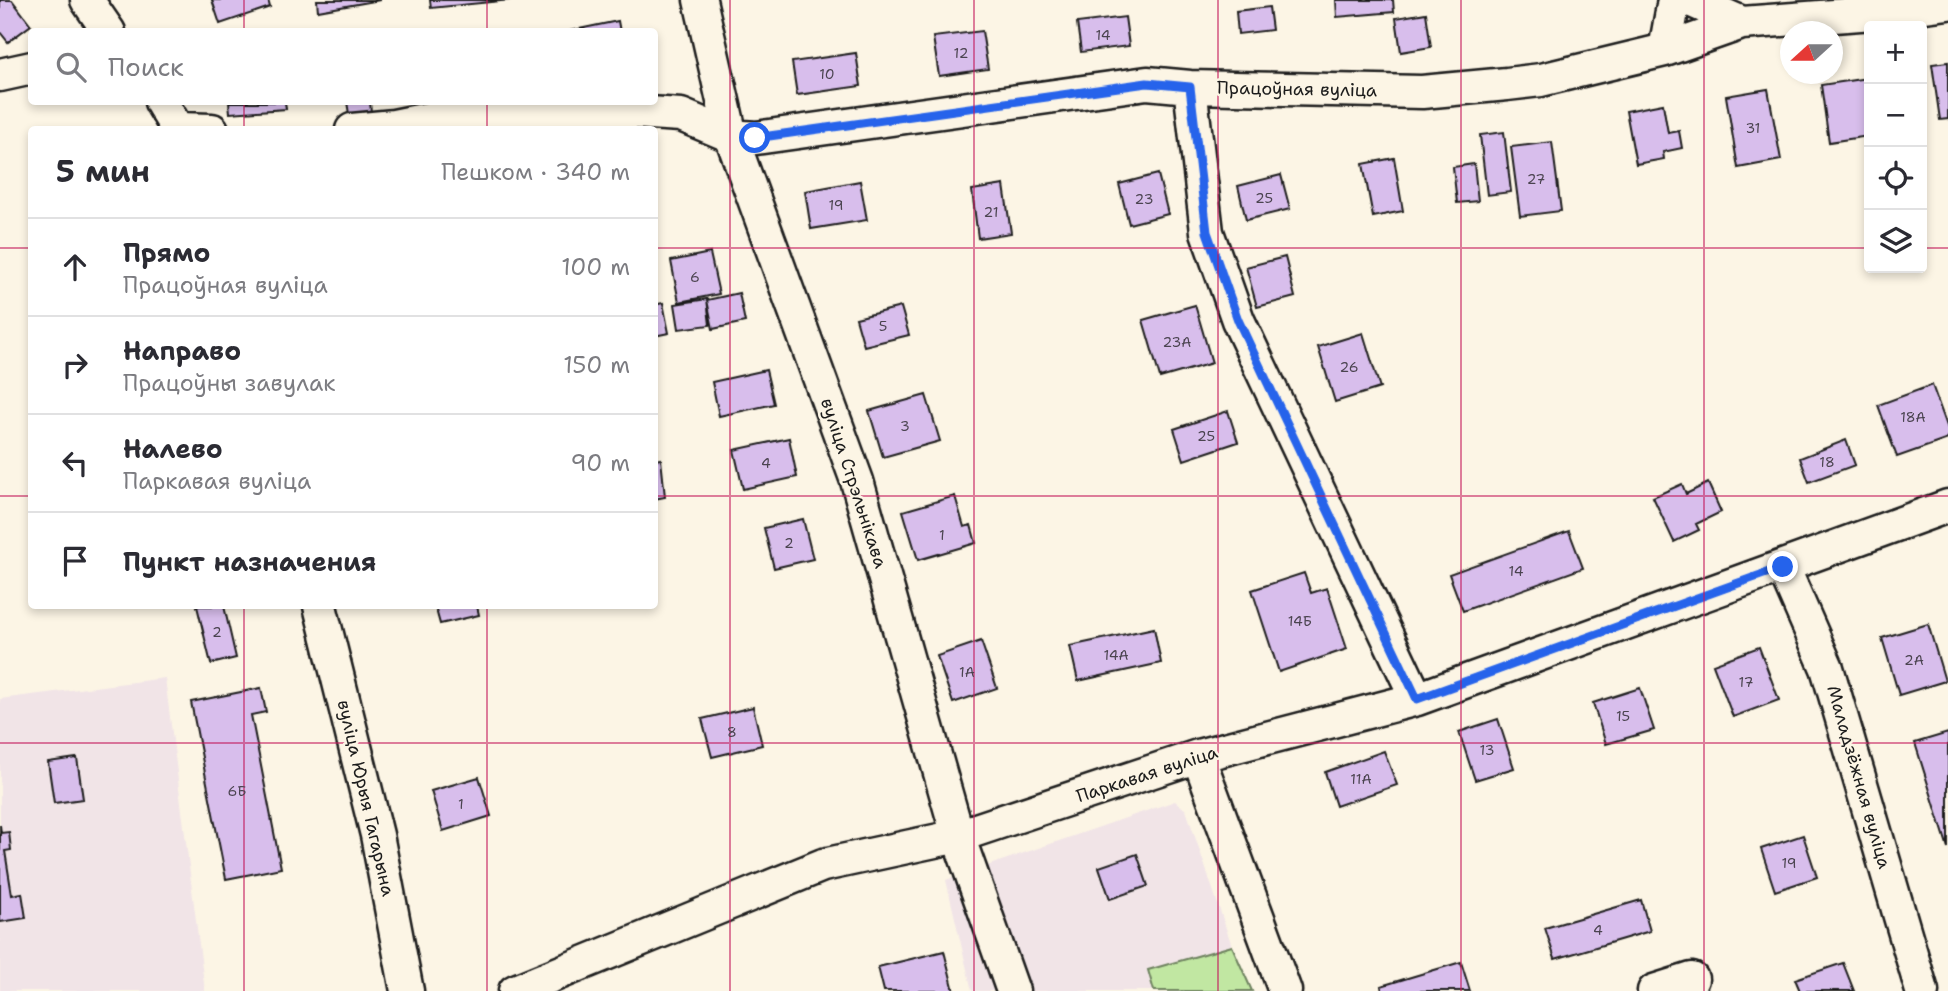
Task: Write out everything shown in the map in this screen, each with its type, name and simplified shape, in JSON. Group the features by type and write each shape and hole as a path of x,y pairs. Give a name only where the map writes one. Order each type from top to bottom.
{"street":[{"path":"87,0 106,28"},
{"name":"вуліца Стрэльнікава","path":"700,0 731,136 857,481 958,836 1013,991"},
{"path":"1665,50 1674,0"},
{"path":"1690,0 1742,23"},
{"name":"Працоўная вуліца","path":"394,126 448,115 601,110 681,115 731,136 755,138 1147,83 1190,87 1422,92 1541,80 1665,50 1742,23 1873,13 1948,3"},
{"path":"0,75 28,69"},
{"path":"1190,87 1207,232 1238,320 1417,699"},
{"path":"163,105 176,126"},
{"name":"Паркавая вуліца","path":"515,991 823,865 958,836 1198,756 1417,699 1948,506"},
{"name":"Маладзёжная вуліца","path":"1783,567 1827,668 1922,991"},
{"name":"вуліца Юрыя Гагарына","path":"321,609 377,835 407,991"},
{"path":"1198,756 1285,991"},
{"path":"1654,991 1692,979"}],"shaded area":[{"path":"165,678 205,991 0,991 0,699"},
{"path":"1175,801 1186,810 1232,946 1148,970 1154,991 972,991 946,880"}],"green space":[{"path":"1232,946 1252,991 1154,991 1148,970"}],"building":[{"path":"0,0 12,0 31,25 8,42 0,32"},
{"path":"212,0 268,0 270,7 220,24"},
{"path":"317,0 380,0 318,11"},
{"path":"430,0 511,0 431,8"},
{"path":"1336,0 1393,0 1394,12 1337,17"},
{"path":"1269,7 1272,30 1238,34 1236,11"},
{"path":"1426,13 1431,47 1401,52 1396,18"},
{"path":"1125,17 1129,46 1081,52 1077,23"},
{"path":"618,21 619,28 584,28"},
{"path":"982,31 988,69 939,76 933,37"},
{"path":"856,53 861,86 797,95 792,62"},
{"path":"1948,62 1948,119 1940,120 1932,64"},
{"path":"1864,79 1864,137 1829,142 1821,85 1843,84 1843,82"},
{"path":"1768,89 1781,160 1738,168 1726,96"},
{"path":"1663,104 1668,133 1679,131 1682,148 1663,152 1664,159 1636,164 1626,111"},
{"path":"229,105 285,105 286,109 230,113"},
{"path":"348,105 370,105 371,112 349,114"},
{"path":"1504,132 1511,192 1487,195 1480,135"},
{"path":"1552,142 1561,211 1520,216 1511,147"},
{"path":"1394,158 1403,211 1373,217 1363,164"},
{"path":"1474,164 1478,201 1457,203 1453,167"},
{"path":"1158,174 1168,214 1129,224 1119,184"},
{"path":"1281,175 1290,209 1246,220 1238,186"},
{"path":"860,181 867,220 811,229 805,191"},
{"path":"1004,185 1011,233 978,238 972,190"},
{"path":"710,253 719,294 679,302 671,261"},
{"path":"1285,257 1295,297 1257,307 1246,267"},
{"path":"739,293 745,322 713,329 707,300"},
{"path":"707,299 710,325 679,329 675,304"},
{"path":"663,303 669,333 658,335 658,304"},
{"path":"1195,305 1212,363 1160,378 1143,320"},
{"path":"901,307 909,335 864,346 856,318"},
{"path":"1363,333 1380,388 1335,402 1318,347"},
{"path":"766,370 774,404 719,416 712,382"},
{"path":"1932,385 1948,429 1948,439 1897,457 1878,405"},
{"path":"926,395 940,441 883,457 869,411"},
{"path":"1228,411 1238,442 1184,460 1174,429"},
{"path":"789,438 797,477 743,489 734,450"},
{"path":"1846,440 1855,465 1809,482 1800,458"},
{"path":"658,459 661,459 665,497 658,498"},
{"path":"1708,483 1721,512 1696,524 1699,530 1674,542 1653,497 1682,484 1686,494"},
{"path":"955,496 964,527 971,525 976,543 918,560 903,511"},
{"path":"803,519 813,559 774,568 764,528"},
{"path":"1569,531 1583,568 1463,611 1449,574"},
{"path":"1304,573 1311,593 1327,588 1347,649 1279,672 1252,590"},
{"path":"198,609 225,609 236,658 211,664"},
{"path":"436,609 478,609 479,615 440,624"},
{"path":"1928,624 1945,681 1899,695 1882,638"},
{"path":"1154,628 1161,663 1078,681 1070,646"},
{"path":"981,641 997,688 953,703 937,656"},
{"path":"1759,647 1779,700 1733,717 1713,664"},
{"path":"261,688 266,712 251,715 281,868 226,879 191,702"},
{"path":"1640,688 1654,730 1606,744 1593,703"},
{"path":"753,707 762,745 712,757 702,719"},
{"path":"1498,719 1514,768 1475,780 1459,732"},
{"path":"1948,733 1948,848 1915,743"},
{"path":"1384,751 1397,785 1336,806 1325,772"},
{"path":"77,758 83,799 54,803 48,762"},
{"path":"479,777 491,816 443,831 431,791"},
{"path":"0,825 1,833 9,832 11,850 5,851 12,895 22,893 26,918 0,922"},
{"path":"1803,835 1817,877 1775,891 1761,849"},
{"path":"1137,854 1148,886 1110,899 1099,867"},
{"path":"1641,900 1650,931 1555,959 1545,928"},
{"path":"944,951 954,991 884,991 878,967"},
{"path":"1461,962 1470,991 1382,991 1381,986"},
{"path":"1843,963 1854,991 1800,991 1795,979"}],"route":[{"path":"755,138 1147,83 1190,87 1207,232 1238,320 1417,699 1783,567"}]}
